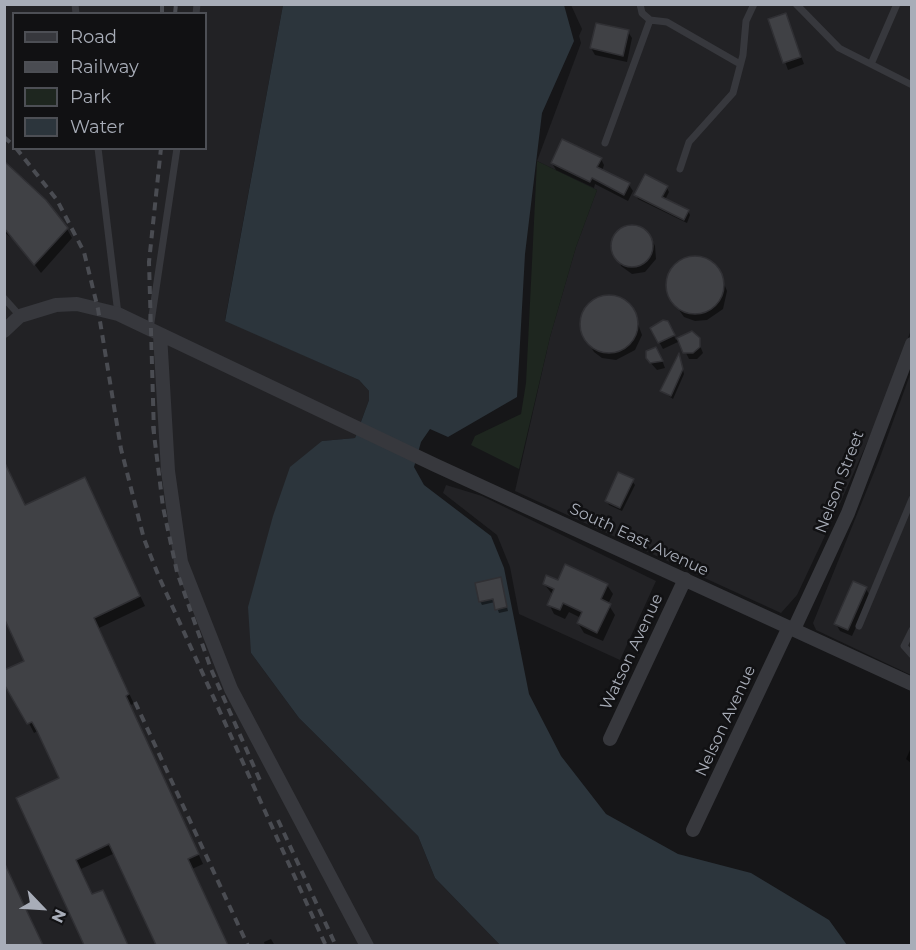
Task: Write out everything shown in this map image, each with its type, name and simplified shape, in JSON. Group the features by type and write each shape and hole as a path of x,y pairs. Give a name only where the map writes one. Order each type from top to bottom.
{"street":[{"name":"South East Avenue","path":"20,316 56,305 77,304 118,314 435,465 912,684"},
{"path":"4,331 20,316"},
{"path":"155,331 168,471 181,562 231,689 367,945"},
{"name":"Nelson Street","path":"791,628 848,513 912,344"},
{"name":"Watson Avenue","path":"610,740 685,579"},
{"name":"Nelson Avenue","path":"693,830 791,628"}],"lane":[{"path":"640,4 642,13 650,20 667,22 741,64"},
{"path":"680,169 689,142 733,93 741,64 746,21 754,4"},
{"path":"796,4 839,48 912,84"},
{"path":"871,64 897,4"},
{"path":"605,143 650,20"},
{"path":"98,150 118,314"},
{"path":"155,331 177,150"},
{"path":"4,298 20,316"},
{"path":"859,626 912,499"},
{"path":"912,630 904,646 912,655"}],"shaded area":[{"path":"5,5 283,5 225,320 359,380 369,391 369,400 355,438 322,441 251,653 299,718 418,836 435,878 500,945 5,946"},
{"path":"571,5 911,5 911,330 874,427 838,508 797,595 781,613 515,491 550,337 576,247 597,190 537,161 581,43 579,36 582,29"},
{"path":"911,372 911,675 816,630 813,623 879,460"},
{"path":"446,485 482,496 656,581 620,660 519,614 510,567 497,535 443,493"}],"green space":[{"path":"537,161 597,190 576,247 550,337 519,469 471,445 475,436 521,414 526,383"}],"water":[{"path":"283,5 564,5 574,41 542,113 525,254 517,397 448,437 430,429 421,442 414,467 424,485 491,536 504,568 529,694 561,756 606,814 678,854 751,873 829,920 847,945 500,945 435,878 418,836 299,718 251,653 248,607 273,516 290,467 322,441 355,438 369,400 369,391 359,380 225,321"}],"building":[{"path":"786,13 801,57 783,63 768,19"},
{"path":"596,23 629,30 623,56 590,48"},
{"path":"562,139 602,158 597,167 630,183 624,195 592,178 590,182 551,163"},
{"path":"4,161 46,200 68,228 34,265 4,228"},
{"path":"645,174 668,186 662,197 689,210 684,220 634,195"},
{"path":"632,225 640,226 647,231 652,238 652,254 647,261 640,266 632,267 624,266 617,261 612,254 611,246 612,238 617,231 624,226"},
{"path":"689,256 701,256 716,264 724,279 724,291 716,306 701,314 689,314 674,306 666,291 666,279 674,264"},
{"path":"603,295 615,295 630,303 638,318 638,330 630,345 615,353 603,353 588,345 580,330 580,318 588,303"},
{"path":"663,320 668,321 675,335 658,343 650,328"},
{"path":"692,331 700,338 700,347 693,353 683,353 677,338"},
{"path":"656,347 663,361 650,363 646,358 646,351"},
{"path":"679,353 683,369 671,396 660,391"},
{"path":"4,461 25,505 85,477 140,596 94,618 129,694 126,696 199,854 188,859 228,945 156,945 109,844 76,860 92,894 103,890 128,945 84,945 16,798 59,778 32,722 27,724 4,684 4,670 24,661 4,618"},
{"path":"618,472 634,479 620,508 605,501"},
{"path":"565,564 608,584 601,599 611,604 597,633 577,623 582,612 563,603 560,610 547,605 554,589 543,584 546,575 558,580"},
{"path":"501,577 507,607 495,610 493,599 479,602 475,583"},
{"path":"853,581 867,587 848,630 834,624"},
{"path":"4,862 23,903 43,945 4,945"}],"railway":[{"path":"162,4 162,12"},
{"path":"175,12 176,4"},
{"path":"4,137 12,144"},
{"path":"18,150 57,200 84,252 98,309 121,449 144,539 159,577 326,946"},
{"path":"154,434 149,262 161,150"},
{"path":"153,426 163,507 177,572 211,669 262,785"},
{"path":"135,702 248,946"},
{"path":"278,820 336,946"}]}
